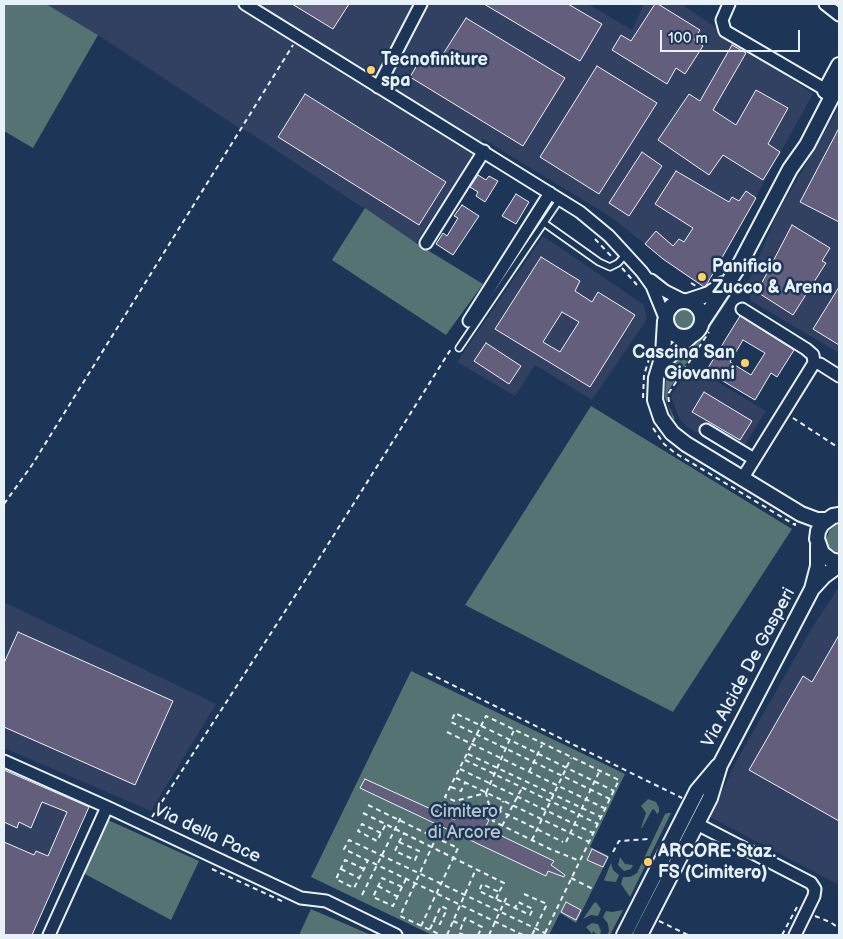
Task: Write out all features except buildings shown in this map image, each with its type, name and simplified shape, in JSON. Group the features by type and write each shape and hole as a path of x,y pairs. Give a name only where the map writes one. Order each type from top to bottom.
{"street":[{"path":"246,4 580,212 609,236 642,272 654,291 669,330 675,336 683,338 691,336"},
{"path":"378,87 422,4"},
{"path":"729,4 722,20 725,31 826,90"},
{"path":"825,4 839,15"},
{"path":"790,169 798,144 839,65"},
{"path":"661,364 691,336 706,326 708,311 722,293 790,169 807,144 839,83"},
{"path":"822,116 827,96 826,90"},
{"path":"426,242 484,151"},
{"path":"469,321 555,196"},
{"path":"642,272 662,288 695,304 700,310 706,326"},
{"path":"731,277 713,292 678,302 668,310 665,320 661,364 656,378 655,400 661,418 672,433 686,444 801,514 817,520 834,516"},
{"path":"742,309 806,348 813,355 814,363 742,478"},
{"path":"820,364 839,376"},
{"path":"706,430 754,459"},
{"path":"801,514 810,527 822,552 839,564"},
{"path":"818,542 818,531 834,516"},
{"name":"Via Alcide De Gasperi","path":"624,935 691,820 710,798 720,765 812,589 818,566 818,542"},
{"name":"Via Alcide De Gasperi","path":"812,589 839,564"},
{"name":"Via della Pace","path":"4,761 107,806 301,898 326,901 396,935"},
{"name":"Via Alcide De Gasperi","path":"640,935 691,820 691,803 704,781 720,765"},
{"path":"49,935 107,806"},
{"path":"691,820 811,883 815,894 795,935"}],"lane":[{"path":"460,348 544,223 555,196"},
{"path":"544,223 599,262 610,267 618,263 626,254"},
{"path":"801,923 803,935"}],"path":[{"path":"4,504 32,464 298,36"},
{"path":"669,404 668,394 706,326"},
{"path":"147,825 451,350"},
{"path":"783,413 839,448"},
{"path":"428,673 691,803"},
{"path":"610,799 451,722 455,713 614,791"},
{"path":"486,793 455,801 445,797 486,716 619,780 545,934 349,840 344,849 523,935"},
{"path":"514,730 486,793 493,821 580,861"},
{"path":"447,732 605,808"},
{"path":"529,772 543,744"},
{"path":"467,754 601,817"},
{"path":"532,840 571,758"},
{"path":"464,759 598,824"},
{"path":"460,769 593,833"},
{"path":"500,811 564,842 600,771"},
{"path":"455,778 589,842"},
{"path":"450,787 461,791 465,783"},
{"path":"502,826 522,787"},
{"path":"493,821 500,811 503,801"},
{"path":"368,805 458,848 421,926"},
{"path":"363,813 504,883 496,898"},
{"path":"362,895 401,817"},
{"path":"381,833 362,824 358,832 377,841 386,824"},
{"path":"399,842 419,852 415,860 395,851 399,842 404,833"},
{"path":"436,838 400,916 441,935"},
{"path":"613,852 619,841 649,839"},
{"path":"364,869 345,860 336,878 354,888 364,869 368,860"},
{"path":"340,869 359,878"},
{"path":"447,935 476,869"},
{"path":"402,888 382,878 373,897 393,906 402,888 406,878"},
{"path":"572,878 593,889"},
{"path":"499,892 482,884 479,891 496,898 504,903 530,915 533,909 518,902 515,908"},
{"path":"378,886 398,896"},
{"path":"489,935 508,894"},
{"path":"524,894 547,904 532,935"},
{"path":"430,930 433,922 441,906 447,909 440,924 433,922"},
{"path":"464,935 459,932 465,918 482,926 478,935"},
{"path":"657,920 688,935"},
{"path":"453,921 462,925"},
{"path":"830,922 839,928"}],"shaded area":[{"path":"46,4 588,4 632,30 644,4 681,4 813,94 705,288 677,270 611,217 483,139 416,243 250,133 236,126 98,35"},
{"path":"839,107 839,353 751,301 747,285 777,214"},
{"path":"543,236 644,305 647,319 592,400 535,365 515,396 457,362"},
{"path":"691,366 766,411 737,457 687,427 679,418 671,396"},
{"path":"839,587 839,885 710,817 737,760 813,626"},
{"path":"4,602 216,704 151,811 4,748"},
{"path":"4,764 93,800 32,935 4,935"}],"green space":[{"path":"4,4 46,4 98,35 33,148 4,131"},
{"path":"365,208 416,243 483,284 446,335 332,260"},
{"path":"736,288 668,391 667,403 675,419 673,419 665,398 666,379 669,368 675,359 705,334 709,328 712,315 725,298"},
{"path":"684,307 692,311 696,319 692,327 684,331 676,327 672,319 676,311"},
{"path":"591,406 792,529 673,712 465,605"},
{"path":"839,525 839,553 829,547 826,539 830,530"},
{"name":"Cimitero di Arcore","path":"411,671 625,774 590,847 609,856 576,923 560,913 549,935 432,935 311,877"},
{"path":"648,799 656,802 659,812 657,814 654,809 652,810 641,828 646,813 641,806"},
{"path":"671,813 630,897 621,884 623,877 630,877 637,873 665,814"},
{"path":"108,820 199,861 171,920 83,873"},
{"path":"620,857 625,864 633,865 631,869 624,871 618,865"},
{"path":"611,863 613,870 619,875 616,882 604,880"},
{"path":"596,902 601,909 598,916 591,915 583,919 594,903"},
{"path":"311,909 371,935 299,935"},
{"path":"623,910 610,935 607,935 609,931 608,924 603,917 606,911"},
{"path":"592,923 598,924 601,931 600,935 593,931 592,934 586,927"}],"place":[{"name":"Tecnofiniture spa","path":"371,70"},
{"name":"Panificio Zucco & Arena","path":"702,277"},
{"name":"Cascina San Giovanni","path":"745,363"},
{"name":"ARCORE Staz. FS (Cimitero)","path":"648,862"}]}
